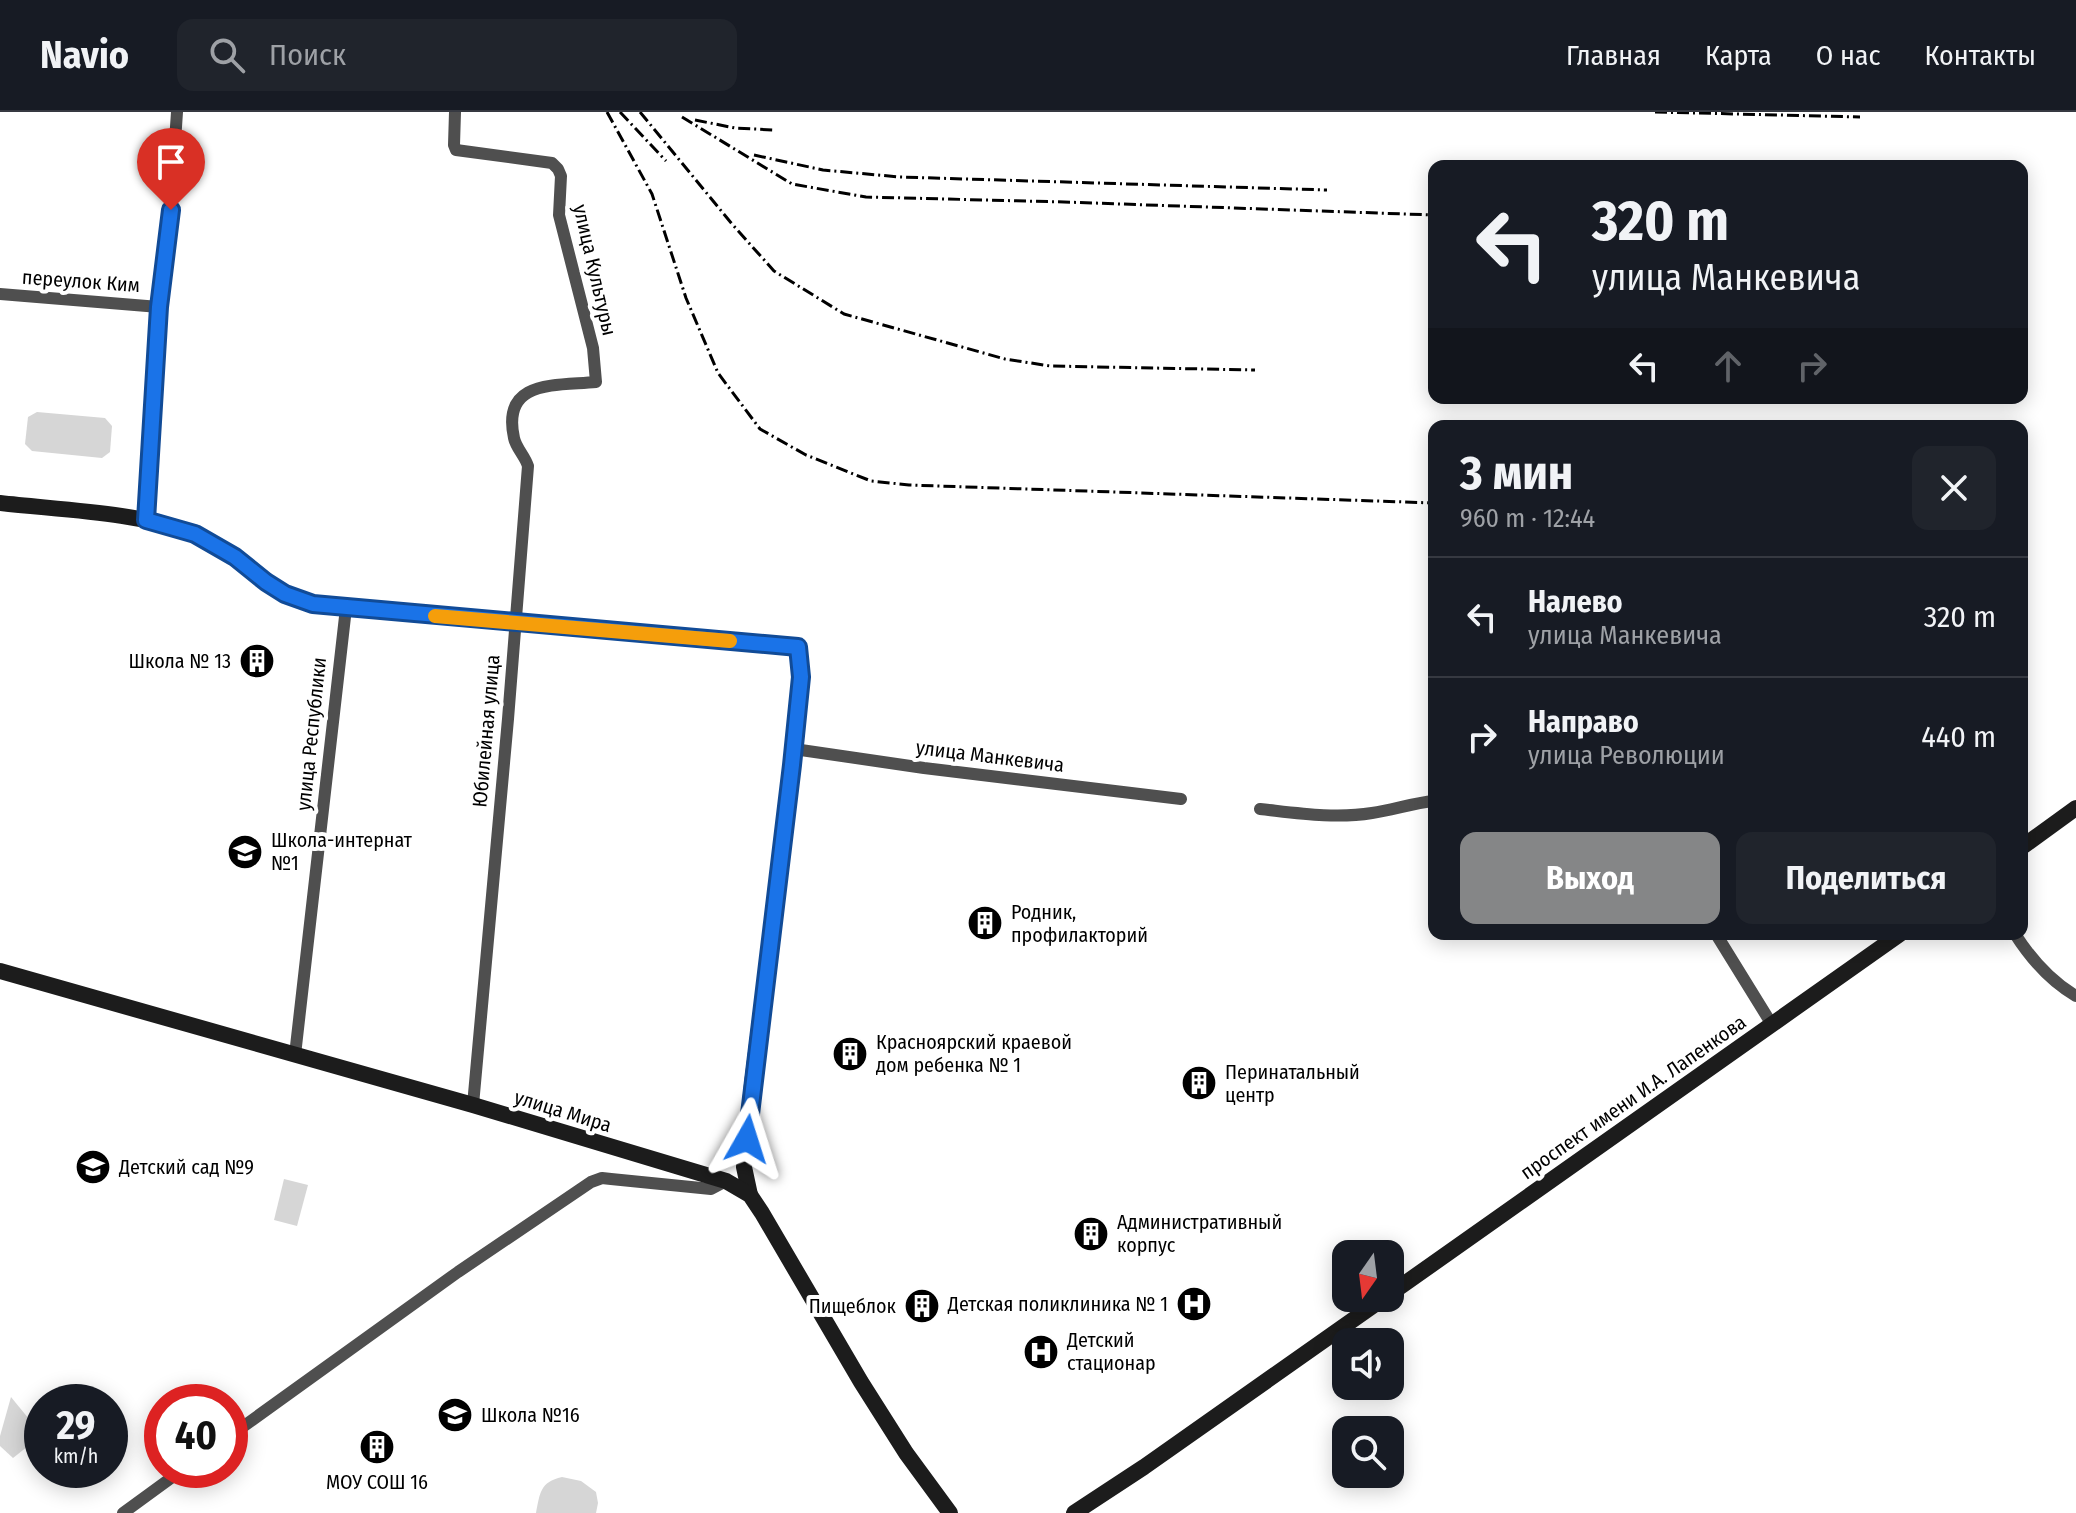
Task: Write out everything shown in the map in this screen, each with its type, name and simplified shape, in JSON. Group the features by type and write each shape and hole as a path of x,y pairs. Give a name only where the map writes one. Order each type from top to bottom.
{"street":[{"path":"146,520 159,307 170,215 177,112"},
{"name":"улица Культуры","path":"455,112 456,150 552,163 561,176 559,215 593,348 596,382 550,387"},
{"name":"переулок Ким","path":"0,294 159,307"},
{"name":"Юбилейная улица","path":"473,1105 528,466 514,438 512,421 514,407 528,390 550,387"},
{"path":"0,503 146,520 195,534 235,557 285,594 313,604 798,647 801,677 794,749 744,1167 750,1195"},
{"name":"улица Республики","path":"295,1055 346,608"},
{"name":"улица Манкевича","path":"794,749 1181,799"},
{"path":"1260,809 1329,816 1371,813 1428,802"},
{"path":"2028,843 2076,808"},
{"path":"1720,940 1771,1023"},
{"name":"проспект имени И.А. Лапенкова","path":"1404,1284 1891,940"},
{"path":"2019,940 2047,974 2076,996"},
{"name":"улица Мира","path":"0,971 473,1105 726,1181 750,1195 891,1430 950,1513"},
{"path":"248,1423 458,1272 591,1182 602,1178 711,1189 726,1181"},
{"path":"1074,1513 1364,1312"},
{"path":"123,1513 157,1488"}],"shaded area":[{"path":"37,412 105,418 112,426 110,452 102,458 32,451 25,444 28,417"},
{"path":"284,1179 308,1185 297,1226 274,1220"},
{"path":"11,1397 24,1413 24,1449 13,1458 0,1446"},
{"path":"562,1477 581,1481 596,1492 596,1513 536,1513 545,1485"}],"railway":[{"path":"607,112 652,194 686,298 718,373 760,429 806,455 871,481 909,485 1428,503"},
{"path":"620,112 666,161"},
{"path":"640,112 774,271 844,314 1005,359 1050,366 1255,370"},
{"path":"1655,112 1860,117"},
{"path":"682,117 792,184 866,197 1428,215"},
{"path":"695,120 735,128 774,130"},
{"path":"754,155 823,170 900,177 1327,190"}],"slow traffic":[{"path":"435,616 730,641"}],"place":[{"name":"Школа № 13","path":"257,661"},
{"name":"Школа-интернат №1","path":"245,852"},
{"name":"Родник, профилакторий","path":"985,923"},
{"name":"Красноярский краевой дом ребенка № 1","path":"850,1054"},
{"name":"Перинатальный центр","path":"1199,1083"},
{"name":"Детский сад №9","path":"93,1167"},
{"name":"Административный корпус","path":"1091,1234"},
{"name":"Детская поликлиника № 1","path":"1194,1304"},
{"name":"Пищеблок","path":"922,1306"},
{"name":"Детский стационар","path":"1041,1352"},
{"name":"Школа №16","path":"455,1415"},
{"name":"МОУ СОШ 16","path":"377,1447"}],"route":[{"path":"171,210 159,307 146,520 195,534 235,557 285,594 313,604 798,647 801,677 792,765 747,1139"}]}
